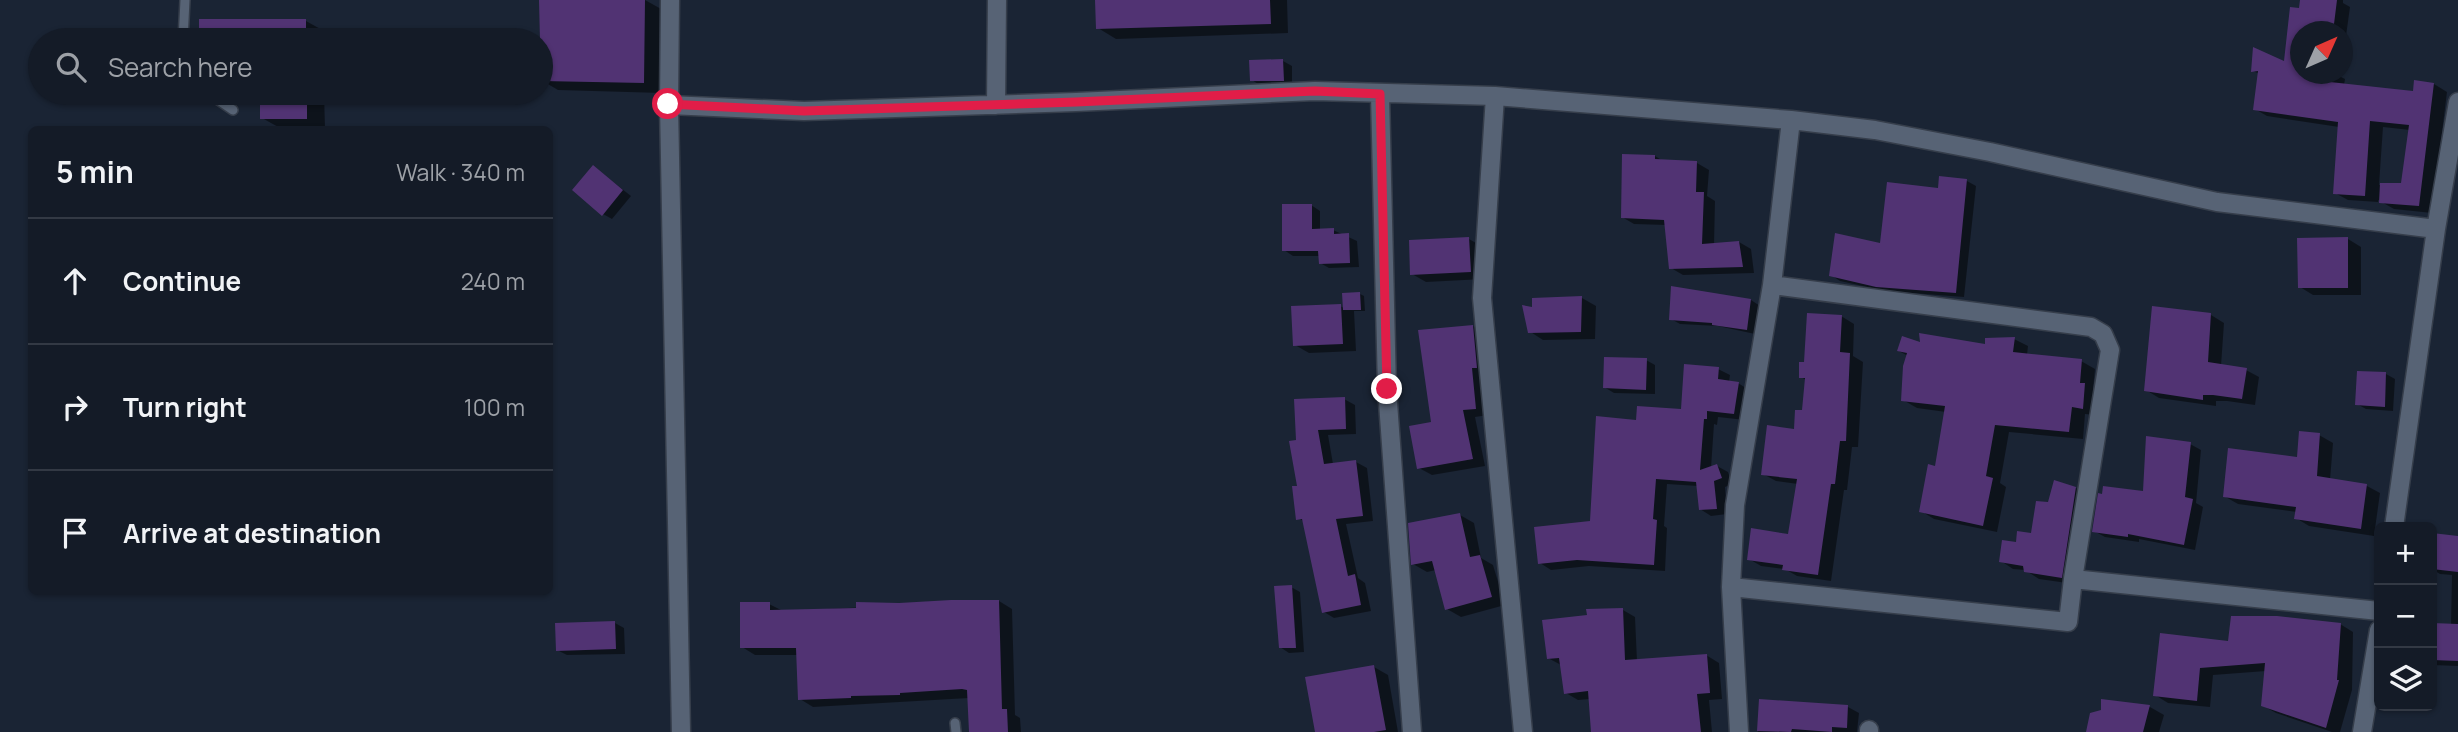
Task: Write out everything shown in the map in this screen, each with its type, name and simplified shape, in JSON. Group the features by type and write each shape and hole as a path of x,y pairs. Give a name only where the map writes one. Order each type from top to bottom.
{"street":[{"path":"670,0 668,104 681,732"},
{"path":"996,105 997,0"},
{"path":"668,104 804,111 1315,91 1495,96 1791,120 1875,130 1990,152 2217,202 2436,229"},
{"path":"1380,94 1387,389 1412,732"},
{"path":"1495,96 1482,298 1523,732"},
{"path":"2395,522 2436,229 2458,102"},
{"path":"1740,732 1731,587 1735,505 1772,285 1791,120"},
{"path":"1731,587 2068,622 2110,350 2103,334 2091,327 1772,285"},
{"path":"2073,579 2374,610"},
{"path":"2362,732 2376,648"}],"lane":[{"path":"184,28 185,0"},
{"path":"226,105 233,110"}],"building":[{"path":"539,0 645,0 644,83 553,81 553,28 540,28"},
{"path":"1095,0 1270,0 1271,24 1096,29"},
{"path":"2300,0 2337,0 2334,21 2290,21 2290,84 2348,84 2413,91 2414,80 2434,83 2419,206 2379,203 2380,183 2401,183 2409,125 2370,121 2365,196 2333,194 2338,122 2253,110 2258,71 2251,72 2253,47 2284,61 2290,7 2299,8"},
{"path":"199,19 306,19 306,28 199,28"},
{"path":"1283,59 1284,81 1250,81 1249,60"},
{"path":"260,105 307,105 307,119 260,119"},
{"path":"1622,154 1697,161 1696,192 1704,192 1702,244 1739,241 1743,267 1669,269 1664,220 1621,218"},
{"path":"593,165 623,190 602,216 572,190"},
{"path":"1939,176 1967,179 1956,293 1876,287 1829,276 1835,233 1880,243 1887,182 1938,188"},
{"path":"1282,204 1312,204 1312,229 1334,228 1334,234 1349,233 1350,263 1319,264 1318,251 1282,251"},
{"path":"1469,237 1471,272 1410,275 1409,240"},
{"path":"2348,237 2348,288 2298,288 2297,238"},
{"path":"1671,286 1751,299 1747,330 1712,323 1669,320"},
{"path":"1360,292 1361,310 1343,310 1342,293"},
{"path":"1582,296 1581,332 1528,333 1522,305 1532,307 1532,298"},
{"path":"1341,304 1343,344 1293,346 1291,306"},
{"path":"2152,306 2211,313 2208,362 2247,368 2242,399 2203,395 2203,400 2144,391"},
{"path":"1807,313 1842,315 1840,352 1850,353 1846,441 1840,441 1835,484 1831,484 1818,575 1782,570 1783,565 1747,560 1751,528 1788,534 1797,479 1761,475 1767,425 1794,429 1795,410 1802,410 1805,378 1799,378 1799,362 1804,362"},
{"path":"1473,325 1477,368 1472,368 1476,409 1463,410 1473,459 1417,469 1409,426 1431,422 1418,330"},
{"path":"1919,333 1985,344 1985,338 2015,337 2013,352 2082,359 2080,383 2085,383 2083,409 2072,407 2069,432 1995,425 1986,476 1993,478 1983,526 1919,512 1928,464 1935,466 1945,406 1901,401 1903,366 1907,353 1897,351 1902,336 1920,342"},
{"path":"1604,357 1647,358 1646,390 1603,388"},
{"path":"1684,364 1719,367 1718,379 1739,382 1734,414 1707,411 1707,419 1704,419 1700,470 1717,464 1722,478 1714,481 1717,509 1699,510 1696,482 1656,479 1654,565 1577,560 1538,564 1534,527 1590,521 1596,416 1636,420 1637,406 1681,409"},
{"path":"2357,371 2386,372 2385,407 2355,405"},
{"path":"1345,397 1346,429 1318,430 1324,464 1356,460 1363,516 1336,519 1348,576 1355,574 1361,605 1322,613 1302,519 1296,520 1292,486 1297,486 1289,441 1296,440 1294,399"},
{"path":"2299,431 2320,433 2317,476 2367,484 2361,529 2294,519 2296,507 2223,497 2228,448 2297,457"},
{"path":"2146,436 2191,442 2185,497 2193,499 2184,545 2128,534 2128,537 2092,532 2098,493 2102,494 2103,486 2143,491"},
{"path":"2054,480 2076,487 2062,578 2024,572 2023,566 1999,562 2002,540 2016,542 2017,531 2031,533 2036,501 2048,502"},
{"path":"1460,513 1470,557 1480,555 1492,597 1445,610 1432,561 1411,565 1408,523"},
{"path":"2437,534 2458,536 2458,572 2437,570"},
{"path":"1292,585 1296,648 1279,648 1274,586"},
{"path":"999,600 1002,709 1007,709 1008,732 969,732 967,690 962,689 798,700 796,648 740,648 740,602 770,602 770,610 856,608 856,602"},
{"path":"1623,608 1625,660 1707,654 1710,693 1697,694 1701,732 1591,732 1588,691 1564,694 1559,658 1547,659 1542,620 1587,615 1586,609"},
{"path":"2231,616 2277,616 2341,623 2339,680 2326,728 2261,706 2265,663 2200,668 2197,701 2153,696 2160,633 2228,641"},
{"path":"615,621 616,649 556,651 555,623"},
{"path":"2437,623 2458,624 2458,661 2437,660"},
{"path":"1374,665 1386,730 1315,732 1305,677"},
{"path":"1759,699 1848,705 1847,728 1832,727 1832,732 1792,729 1791,732 1757,731"},
{"path":"2101,699 2150,705 2143,732 2086,732 2090,713 2101,710"}],"route":[{"path":"668,104 804,111 1315,91 1380,94 1387,389"}]}
